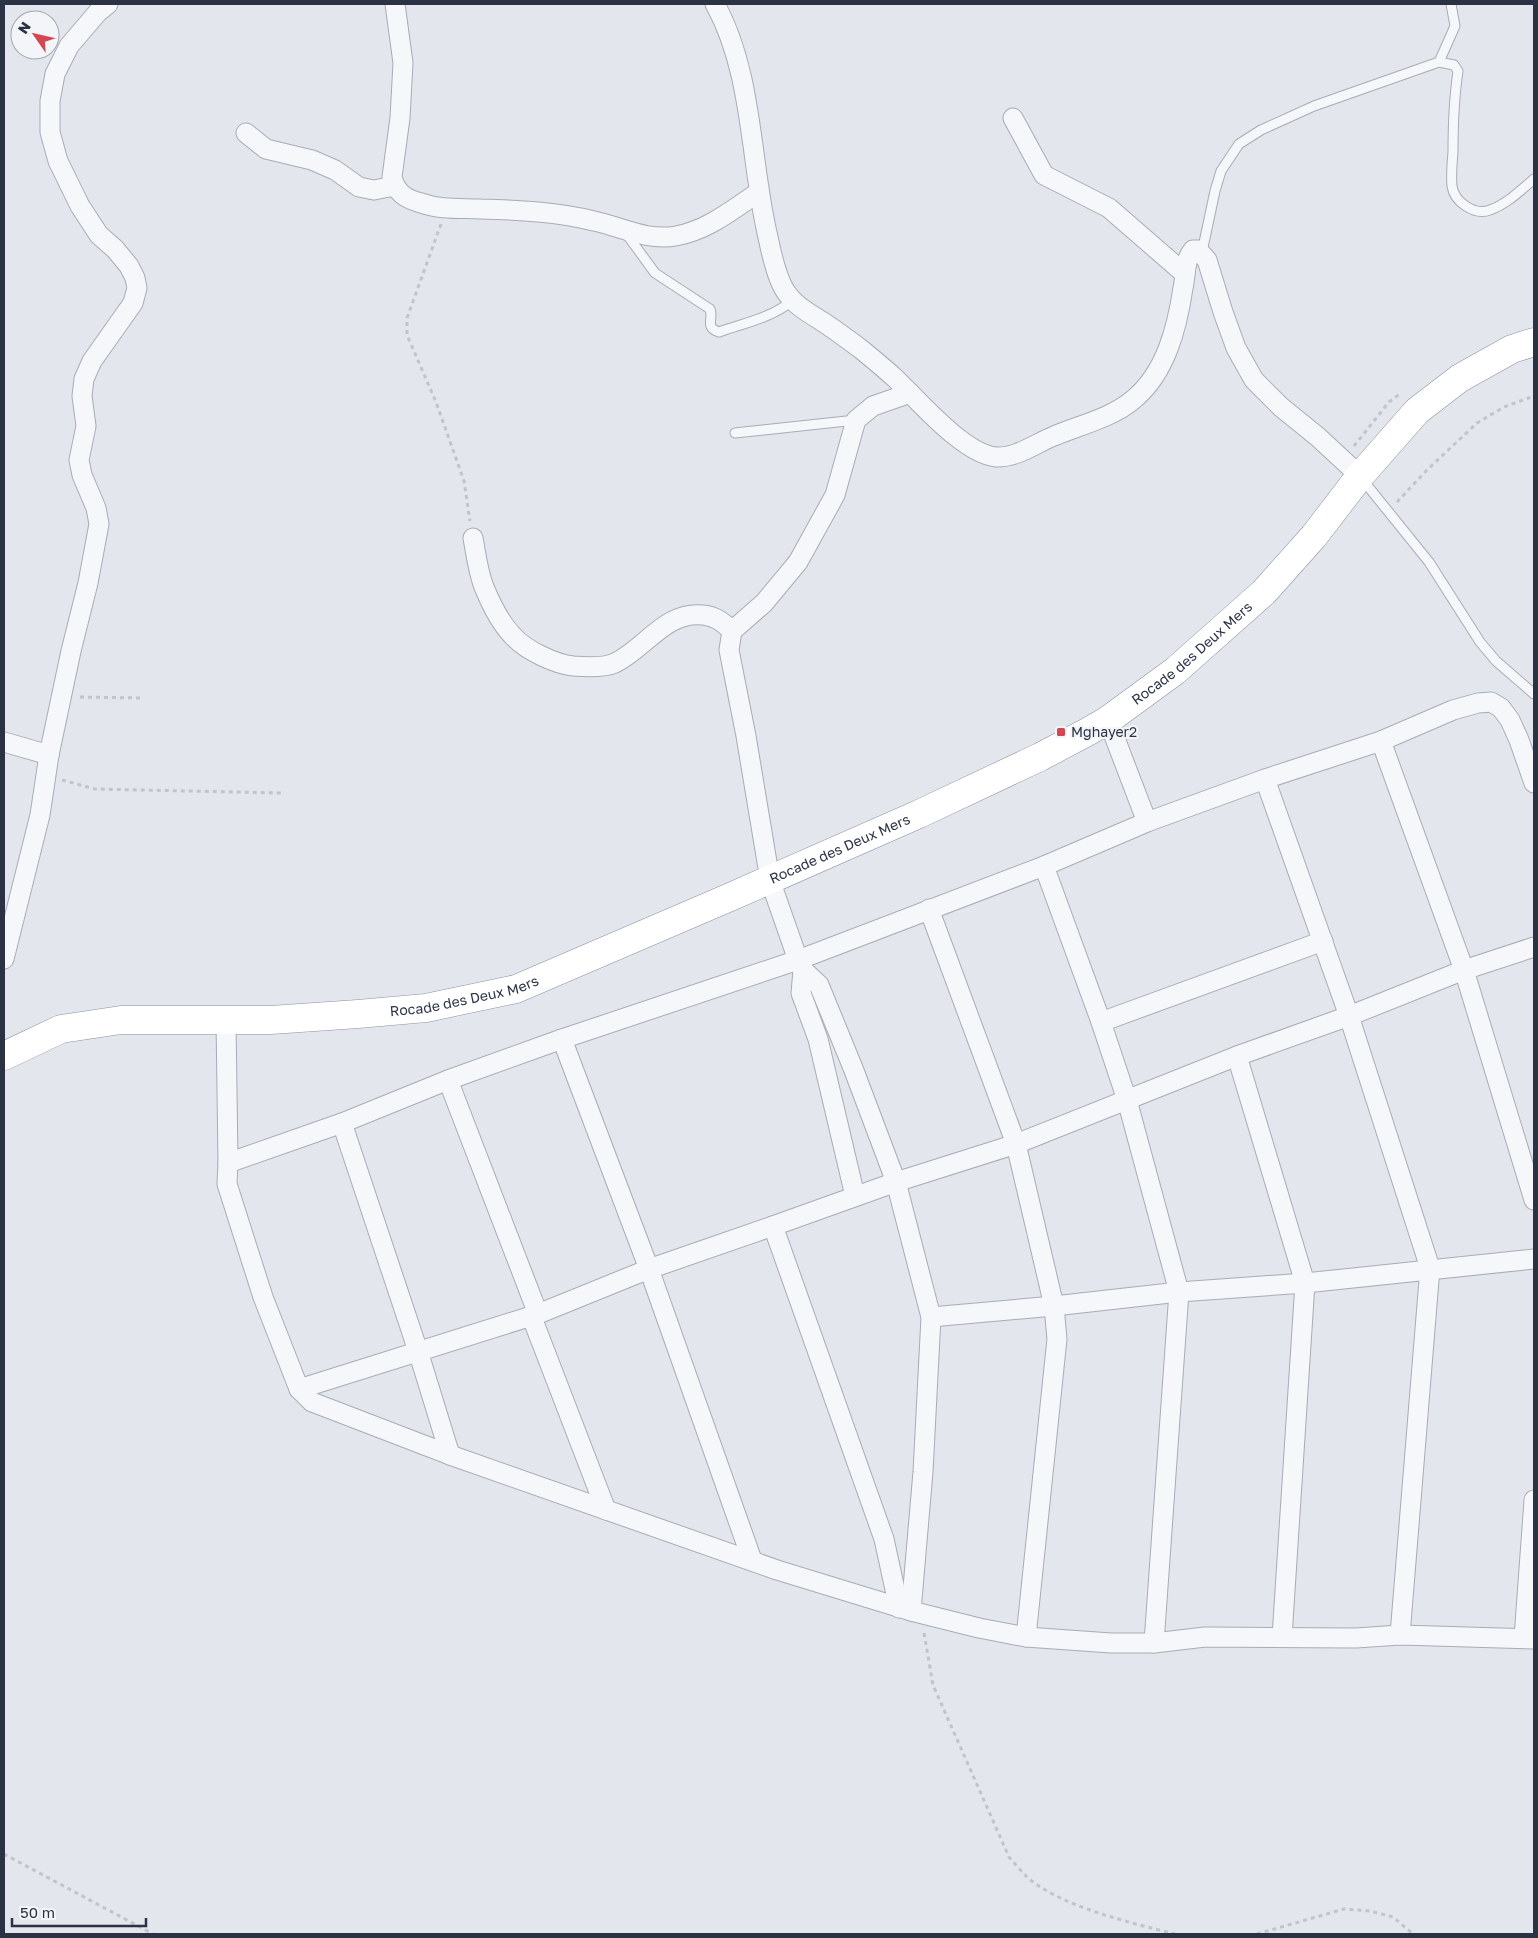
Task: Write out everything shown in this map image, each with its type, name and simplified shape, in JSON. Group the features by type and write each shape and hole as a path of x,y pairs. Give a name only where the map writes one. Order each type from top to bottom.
{"highway":[{"name":"Rocade des Deux Mers","path":"4,1056 61,1029 122,1020 271,1020 426,1008 516,989 919,814 1031,761 1108,720 1176,671 1264,592 1314,536 1360,476 1417,411 1460,378 1512,349 1534,342"}],"street":[{"path":"4,959 40,815 47,779 49,755 88,582 99,524 96,508 82,475 79,460 86,426 82,396 84,379 92,362 133,303 137,288 130,266 99,235 80,206 58,161 50,132 50,101 55,74 69,46 98,12 108,4"},
{"path":"395,4 403,63 400,118 392,177 394,186 400,194 409,199 448,209 524,211 567,215 596,221 654,238 696,232 717,221 758,192"},
{"path":"715,4 734,46 740,68 758,192 775,268 782,286 792,301 862,351 958,439 981,452 996,457 1011,454 1106,416 1133,401 1150,384 1164,360 1174,328 1189,255 1193,250 1198,250 1202,252 1207,260 1236,348 1254,380 1281,407 1318,436 1360,476"},
{"path":"1013,118 1044,175 1109,208 1186,274"},
{"path":"246,133 266,149 312,160 334,170 359,187 374,190 394,186"},
{"path":"855,1196 818,1039 801,993 800,965 770,880 746,736 729,650 732,631 764,603 798,562 835,495 856,420 873,406 910,393"},
{"path":"473,538 483,586 498,616 513,637 538,654 562,665 583,667 613,664 630,654 664,625 685,615 709,616 722,621 732,631"},
{"path":"228,1163 342,1123 448,1080 562,1040 800,965 929,909 1044,866 1147,822 1265,779 1381,741 1453,710 1478,703 1491,702 1501,708 1510,720 1519,740 1534,783"},
{"path":"1108,720 1147,822"},
{"path":"1381,741 1464,970 1534,1200"},
{"path":"4,742 49,755"},
{"path":"1265,779 1349,1016 1430,1268 1400,1635"},
{"path":"1044,866 1102,1022 1127,1100 1179,1292 1154,1643"},
{"path":"929,909 1016,1144 1054,1306 1057,1338 1026,1637"},
{"path":"1102,1022 1323,941"},
{"path":"299,1390 418,1350 534,1315 649,1270 855,1196 1016,1144 1237,1056 1349,1016 1464,970 1534,947"},
{"path":"800,965 819,985 896,1182 931,1317 923,1472 911,1611"},
{"path":"226,1019 227,1184 272,1321 299,1390 312,1402 450,1455 777,1570 911,1611 1026,1637 1111,1643 1154,1643 1205,1637 1356,1638 1400,1635 1529,1638 1534,1500"},
{"path":"562,1040 649,1270 752,1560"},
{"path":"1237,1056 1305,1282 1282,1637"},
{"path":"448,1080 606,1510"},
{"path":"342,1123 418,1350 450,1455"},
{"path":"773,1226 911,1611"},
{"path":"931,1317 1534,1259"}],"lane":[{"path":"1439,62 1455,26 1452,4"},
{"path":"1202,252 1214,191 1221,172 1238,144 1262,130 1314,106 1439,62 1454,64 1458,71 1454,112 1452,175 1452,188 1457,198 1462,204 1479,210 1489,211 1512,198 1534,179"},
{"path":"624,230 655,273 708,306 711,312 710,326 714,330 719,332 775,314 792,301"},
{"path":"735,433 856,420"},
{"path":"1360,476 1429,562 1480,642 1496,661 1534,694"}],"path":[{"path":"448,209 407,318 407,335 436,402 464,481 473,538"},
{"path":"1388,512 1427,470 1477,423 1504,407 1534,396"},
{"path":"62,697 142,698"},
{"path":"47,779 67,780 95,789 282,793"},
{"path":"911,1611 925,1645 933,1685 1009,1857 1028,1878 1059,1897 1119,1920 1175,1934"},
{"path":"4,1854 153,1934"},
{"path":"1257,1934 1344,1909 1370,1911 1393,1917 1413,1934"}],"place":[{"name":"Mghayer2","path":"1061,732"}]}
